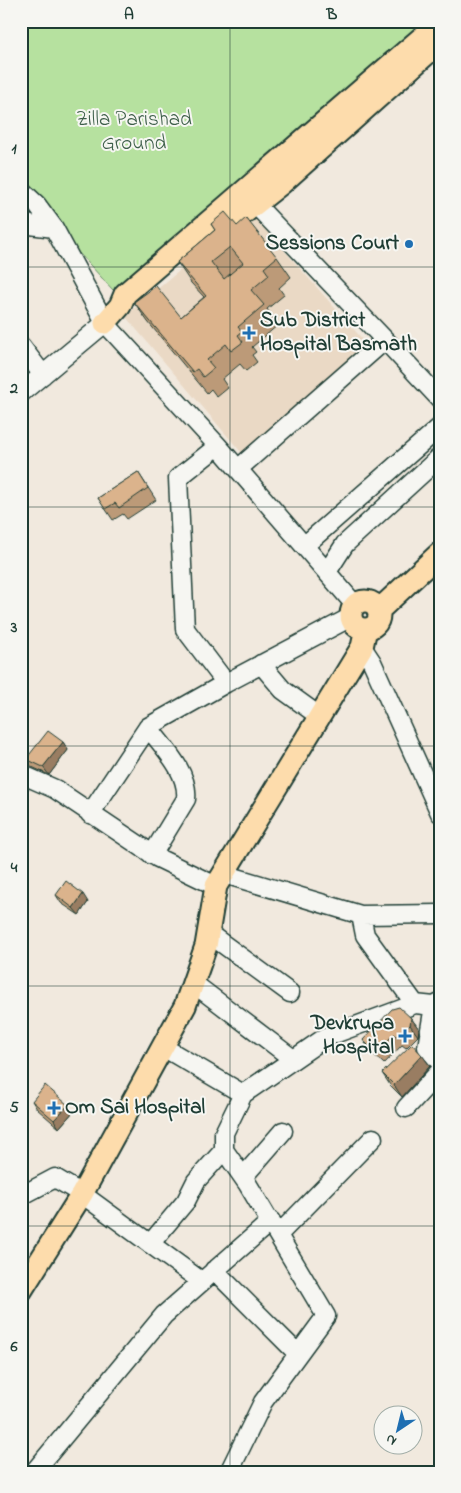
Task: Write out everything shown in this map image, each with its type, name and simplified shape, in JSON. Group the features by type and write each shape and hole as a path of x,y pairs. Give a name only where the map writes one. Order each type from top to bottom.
{"main road":[{"path":"105,323 120,306 126,294 440,22"},
{"path":"120,306 132,301 255,204 437,49"},
{"path":"21,1291 82,1194 185,1006 206,946 220,880 240,843 319,716 358,625 370,628 378,621 378,611 440,553"}],"street":[{"path":"21,190 37,205 54,228 105,323 218,446 327,572 358,625 372,662 440,813"},
{"path":"255,204 440,399"},
{"path":"21,220 30,225 54,228"},
{"path":"21,393 105,323"},
{"path":"238,469 385,340"},
{"path":"21,346 43,374"},
{"path":"304,546 440,427"},
{"path":"218,446 178,478 186,629 226,683"},
{"path":"327,572 344,544 440,457"},
{"path":"391,470 406,488"},
{"path":"90,814 148,727 261,664 358,625"},
{"path":"261,664 283,690 319,716"},
{"path":"148,727 182,775 187,789 186,799 152,855"},
{"path":"21,774 55,789 152,855 220,880 360,915 440,914"},
{"path":"360,915 365,935 414,1004"},
{"path":"208,933 290,994"},
{"path":"193,983 293,1058"},
{"path":"229,1472 263,1402 326,1316 275,1228 224,1150 224,1133 243,1094 326,1037 414,1004 437,1004 427,1047 440,1062"},
{"path":"163,1047 243,1094"},
{"path":"406,1108 440,1071"},
{"path":"243,1177 283,1131"},
{"path":"34,1472 164,1315 208,1276 275,1228 374,1138"},
{"path":"150,1244 186,1201 196,1181 224,1150"},
{"path":"21,1196 55,1178 82,1194 150,1244 208,1276 298,1354"}],"shaded area":[{"name":"Sub District Hospital Basmath","path":"250,212 373,351 247,459 125,316"}],"green space":[{"name":"Zilla Parishad Ground","path":"21,21 427,21 278,157 113,290 21,190"}],"building":[{"path":"225,212 237,226 246,218 277,257 264,268 269,275 251,290 264,305 238,327 242,332 238,335 243,342 231,351 226,344 207,360 214,368 203,377 197,369 193,372 134,302 156,286 181,317 206,296 177,262 215,230 211,224","holes":["230,247 243,263 224,279 211,262"]},
{"path":"138,472 148,488 119,508 115,503 105,509 98,498"},
{"path":"48,731 63,742 43,767 26,759"},
{"path":"66,881 83,894 73,908 56,895"},
{"path":"399,1007 411,1018 410,1025 398,1037 394,1034 376,1053 363,1040 392,1009"},
{"path":"412,1044 422,1055 394,1085 382,1073"},
{"path":"45,1085 68,1105 54,1120 32,1101"}],"place":[{"name":"Sessions Court","path":"409,244"},
{"name":"Sub District Hospital Basmath","path":"249,333"},
{"name":"Devkrupa Hospital","path":"405,1036"},
{"name":"Om Sai Hospital","path":"54,1108"}]}
